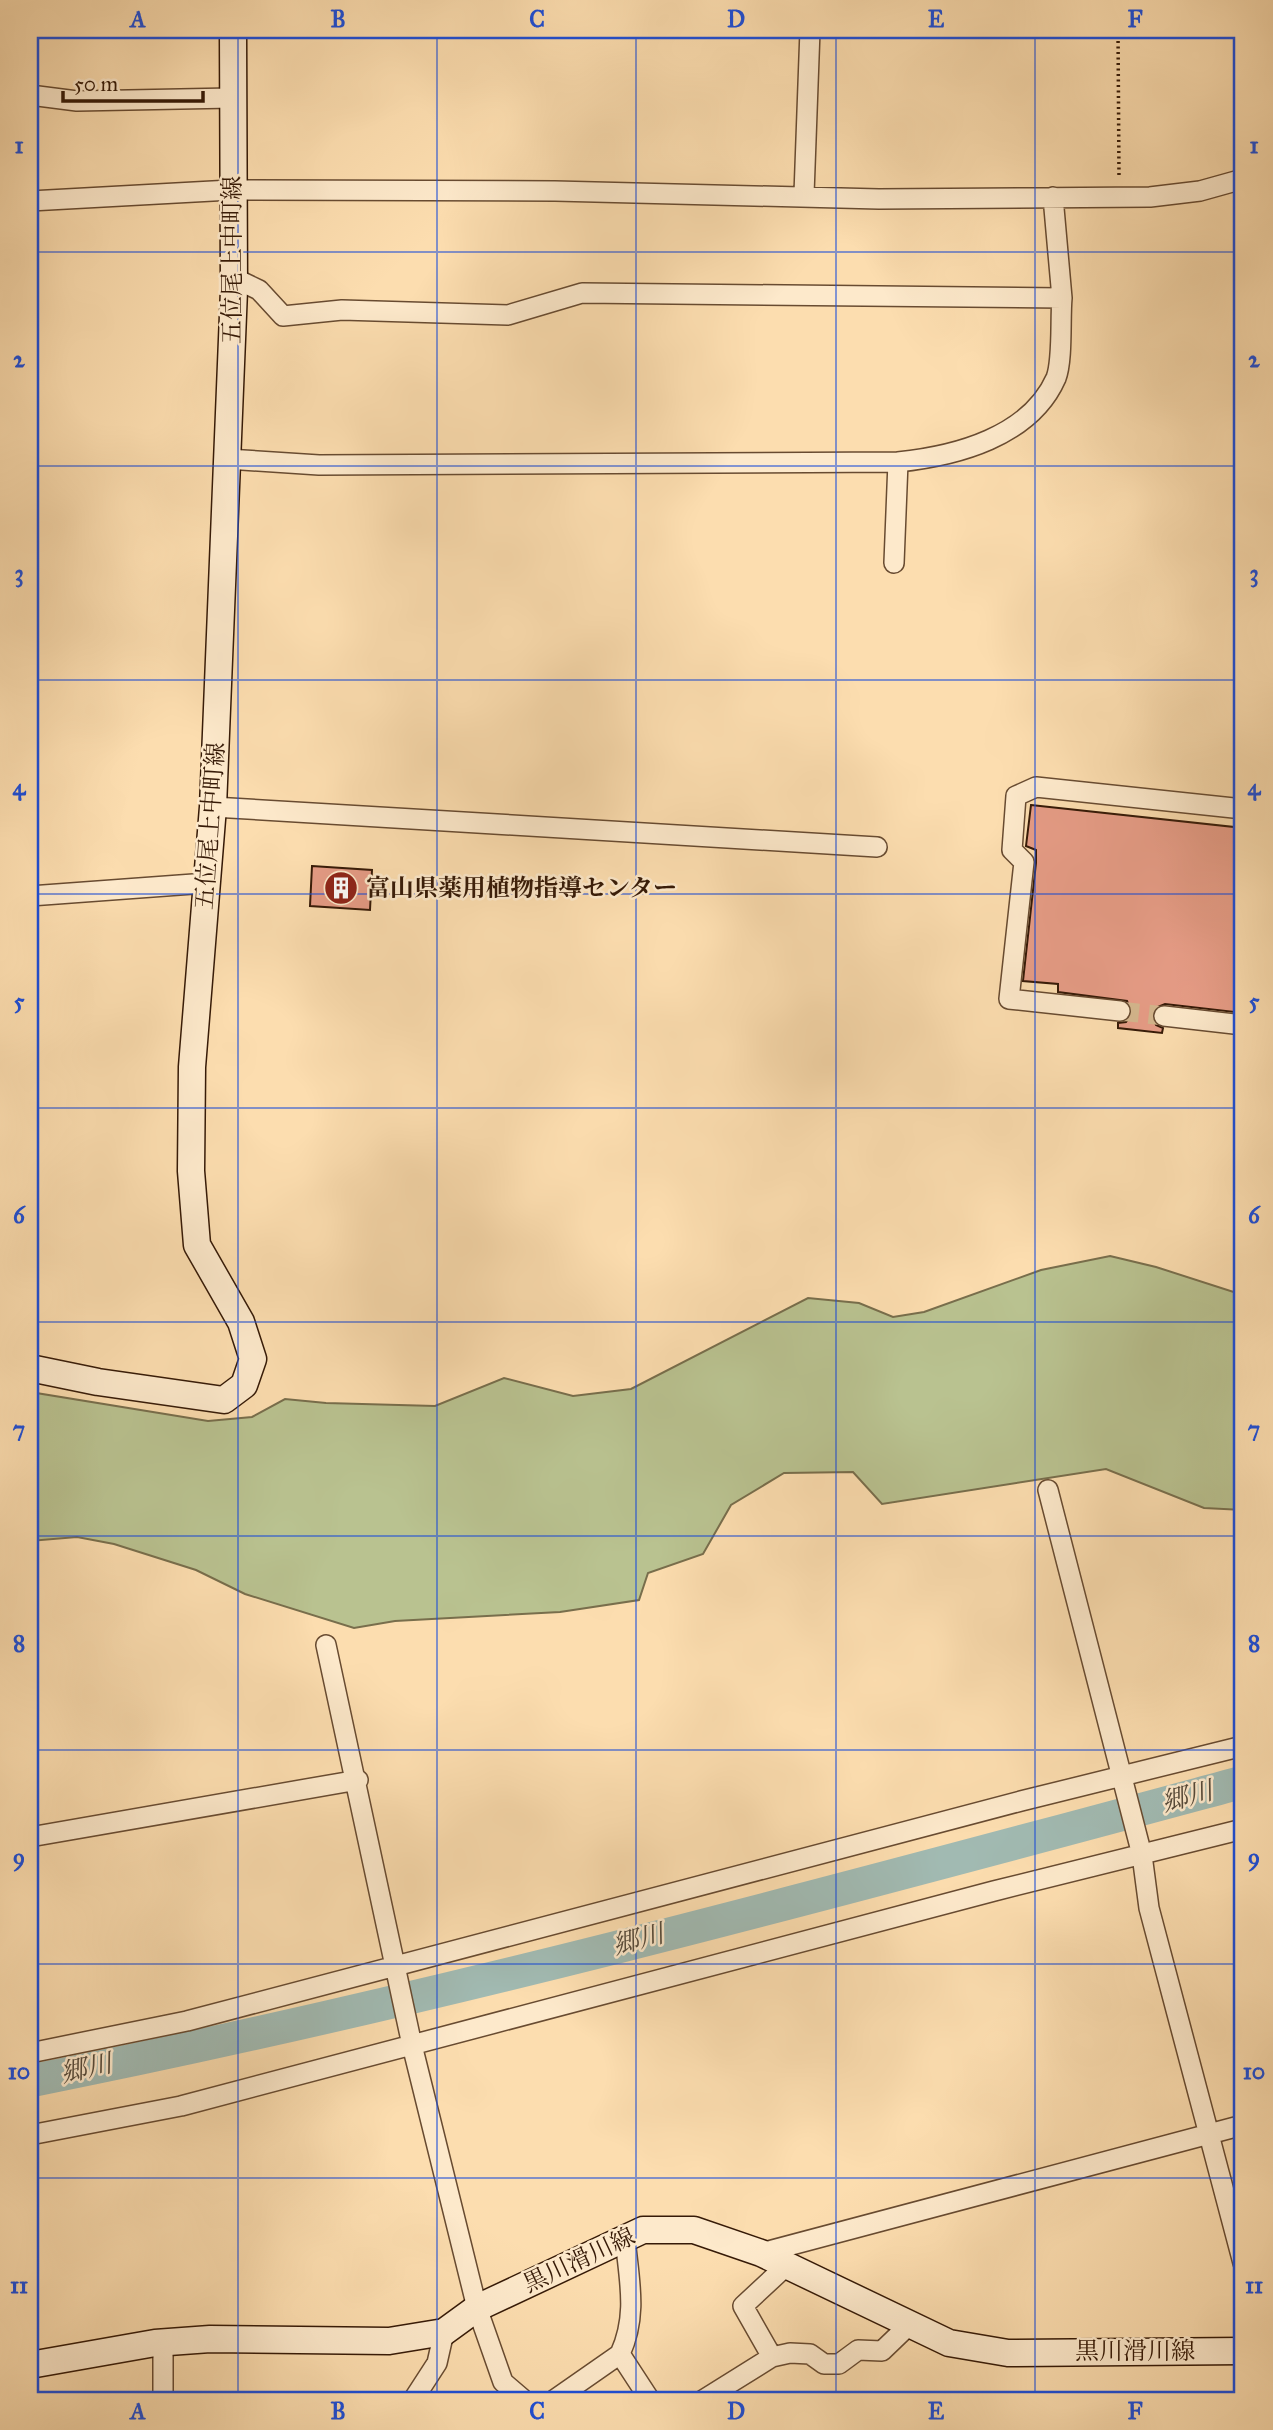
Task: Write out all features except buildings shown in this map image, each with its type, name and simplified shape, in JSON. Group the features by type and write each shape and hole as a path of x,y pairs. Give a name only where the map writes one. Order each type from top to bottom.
{"main road":[{"name":"五位尾上中町線","path":"30,1368 98,1382 224,1400 244,1385 253,1359 241,1322 197,1245 192,1183 192,1067 213,807 234,278 231,190 233,30"},
{"name":"黒川滑川線","path":"30,2365 163,2343 210,2339 389,2341 444,2332 477,2308 643,2230 694,2230 761,2253 908,2326 949,2343 1008,2353 1243,2351"}],"street":[{"path":"804,194 810,30"},
{"path":"30,95 77,101 232,98"},
{"path":"30,201 231,190 804,194 879,199 1119,197 1200,191 1243,179"},
{"path":"227,459 320,465 898,462 938,458 993,437 1035,412 1057,376 1062,298 1054,197"},
{"path":"234,278 259,290 283,316 342,310 508,315 582,293 1062,298"},
{"path":"894,563 898,462"},
{"path":"1120,1011 1009,999 1024,862 1012,850 1016,796 1035,786 1243,810"},
{"path":"213,807 877,846"},
{"path":"30,897 207,883"},
{"path":"1164,1016 1243,1025"},
{"path":"1048,1490 1142,1855 1149,1908 1243,2263"},
{"path":"326,1645 358,1780 412,2045 477,2308 503,2382 524,2400"},
{"path":"30,2053 187,2021 1243,1746"},
{"path":"30,1837 358,1780"},
{"path":"30,2135 181,2106 1243,1829"},
{"path":"761,2253 1243,2125"},
{"path":"554,2400 620,2354 630,2331 631,2318 625,2238"},
{"path":"772,2357 743,2306 786,2266"},
{"path":"703,2400 772,2357 790,2353 810,2354 824,2364 839,2364 858,2350 882,2351 908,2326"},
{"path":"413,2400 437,2363 444,2332"},
{"path":"163,2343 163,2400"},
{"path":"620,2354 650,2400"}],"path":[{"path":"1118,30 1119,197"}],"green space":[{"path":"1110,1256 1156,1267 1243,1295 1243,1510 1204,1508 1106,1469 882,1504 853,1472 784,1473 731,1505 703,1554 648,1573 639,1600 560,1612 395,1621 354,1628 245,1594 196,1570 114,1544 77,1537 30,1541 30,1392 208,1421 252,1417 285,1399 435,1406 504,1378 573,1396 631,1389 808,1298 859,1303 893,1317 924,1312 1041,1270"}],"waterway":[{"name":"郷川","path":"30,2081 335,2015 639,1942 1243,1782"}],"tunnel":[{"path":"1120,1011 1164,1016"}],"place":[{"name":"富山県薬用植物指導センター","path":"341,888"}]}
